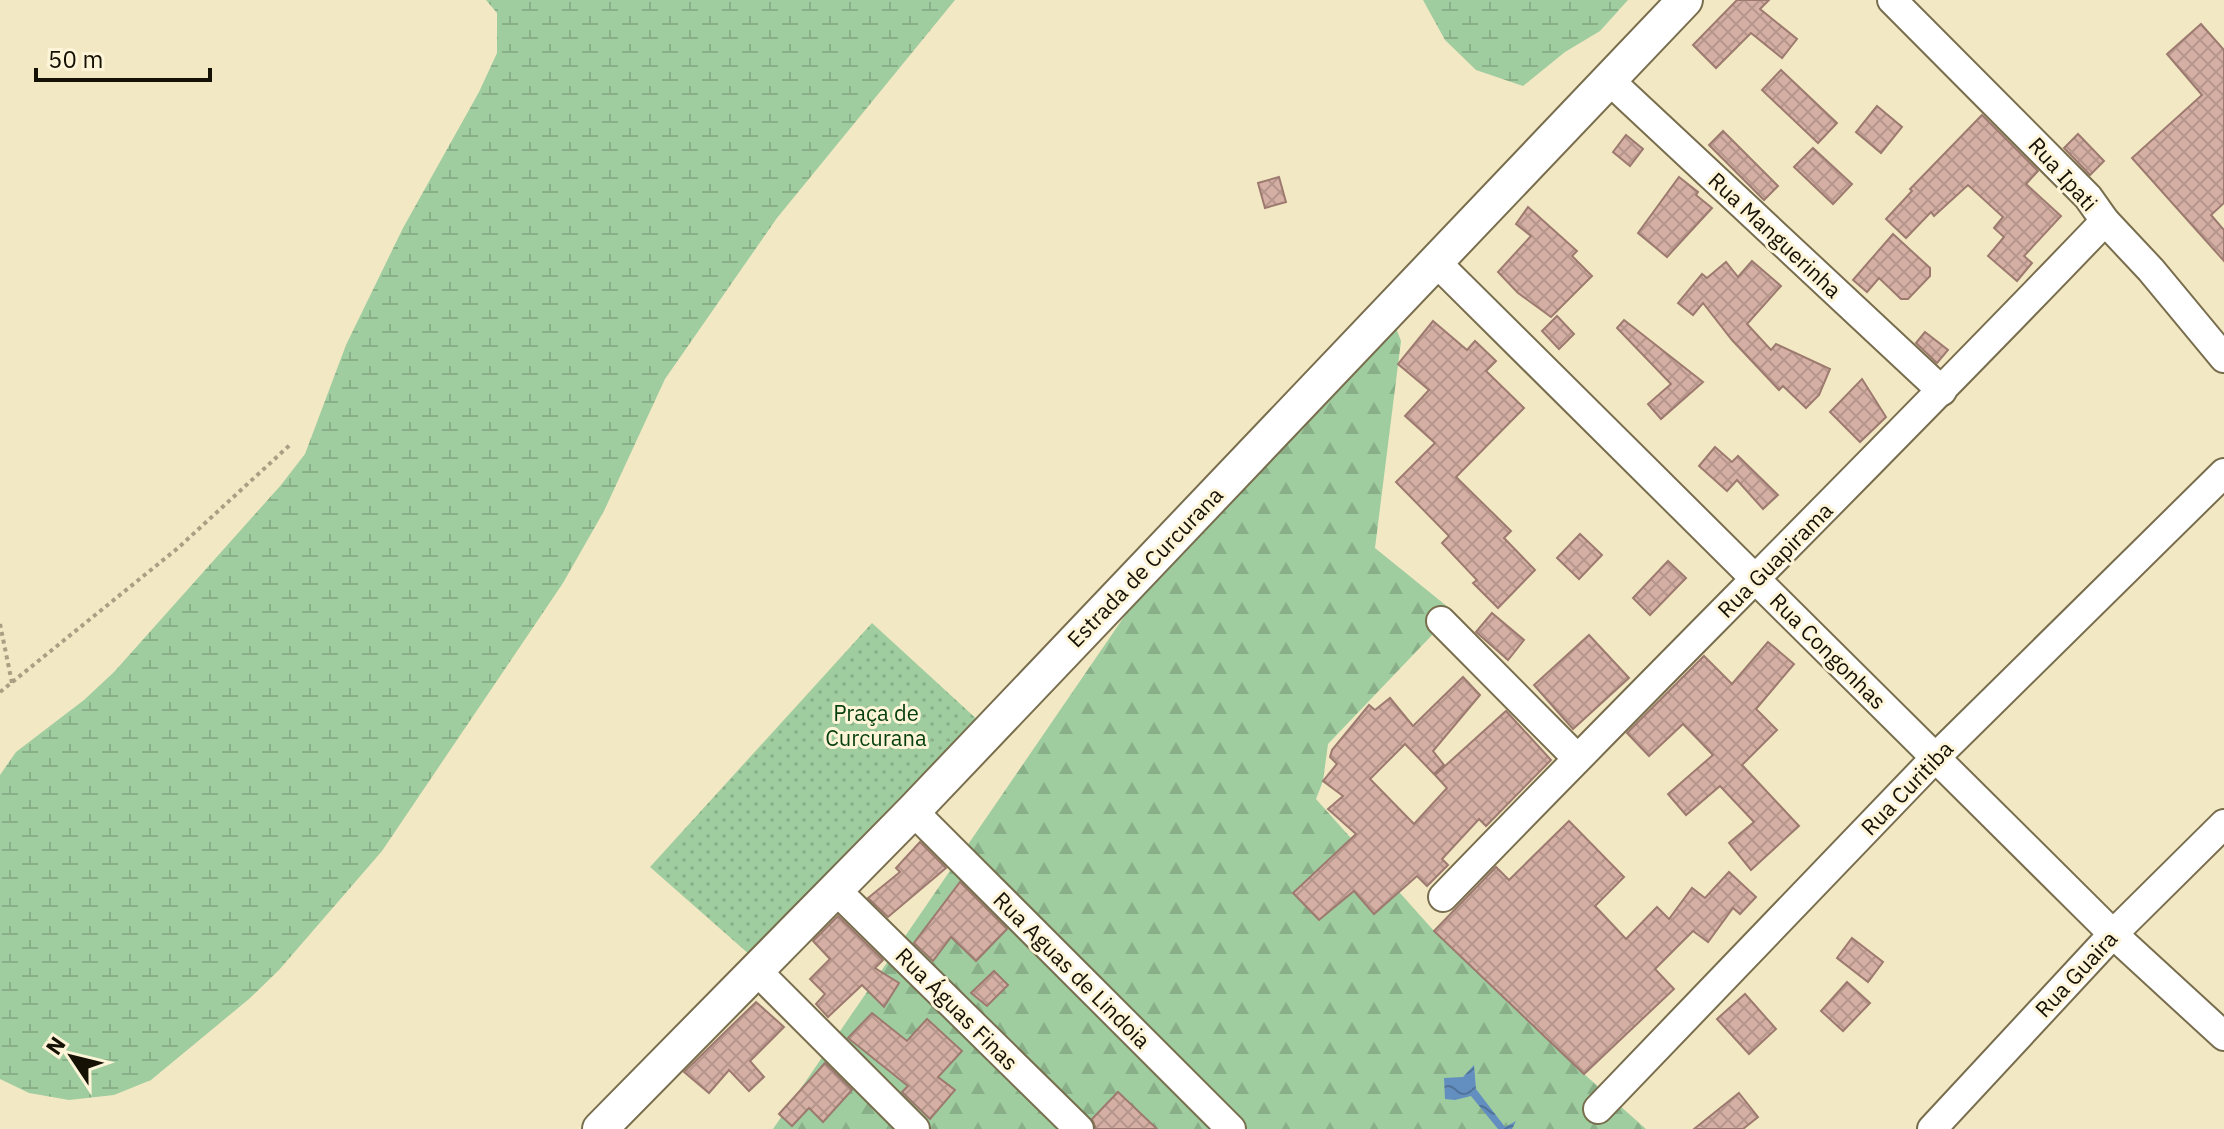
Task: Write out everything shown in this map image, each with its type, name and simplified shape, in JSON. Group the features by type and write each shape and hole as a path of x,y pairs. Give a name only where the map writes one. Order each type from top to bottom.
{"main road":[{"name":"Estrada de Curcurana","path":"600,1129 913,811 1685,0"}],"street":[{"name":"Rua Ipati","path":"1892,0 2088,197 2105,221 2151,270 2224,358"},
{"name":"Rua Manguerinha","path":"1608,79 1942,391"},
{"name":"Rua Guapirama","path":"1443,897 1942,391 2105,221"},
{"name":"Rua Congonhas","path":"1436,262 2113,934 2224,1036"},
{"name":"Rua Curitiba","path":"1598,1109 1935,758 2224,473"},
{"path":"1441,621 1577,758"},
{"name":"Rua Aguas de Lindoia","path":"913,811 1231,1129"},
{"name":"Rua Guaira","path":"1932,1129 2113,934 2224,824"},
{"name":"Rua Águas Finas","path":"835,889 1079,1129"},
{"path":"756,970 915,1129"}],"path":[{"path":"0,692 178,548 292,443"},
{"path":"0,624 12,683"}],"green space":[{"path":"486,0 955,0 777,218 665,379 604,511 563,583 382,851 279,970 249,999 151,1080 114,1095 69,1100 29,1093 0,1079 0,775 16,752 84,700 114,672 305,454 346,345 403,228 479,92 497,53 497,13"},
{"path":"1423,0 1628,0 1600,31 1565,52 1523,86 1476,70 1445,40"},
{"path":"1396,328 1401,341 1375,548 1454,612 1328,744 1323,781 1316,799 1434,931 1646,1129 773,1129 1128,611"},
{"name":"Praça de Curcurana","path":"872,623 981,723 750,955 650,867"}],"water":[{"path":"1474,1065 1476,1089 1505,1127 1516,1121 1512,1129 1498,1129 1471,1096 1445,1099 1444,1078 1463,1077"}],"building":[{"path":"1737,0 1769,0 1760,9 1797,39 1782,58 1751,33 1716,68 1693,45"},
{"path":"2201,24 2224,50 2224,203 2211,215 2224,230 2224,261 2132,158 2202,95 2167,54"},
{"path":"1781,70 1837,123 1818,143 1762,90"},
{"path":"1877,106 1902,127 1881,153 1856,132"},
{"path":"1982,115 2038,171 2026,184 2061,216 2024,256 2032,263 2017,281 1988,256 2004,237 1994,228 2003,217 1968,185 1934,216 1931,212 1906,238 1886,219 1912,191 1910,189"},
{"path":"1723,131 1778,186 1764,200 1709,145"},
{"path":"2078,134 2104,161 2090,175 2064,148"},
{"path":"1626,135 1643,149 1630,166 1613,152"},
{"path":"1813,148 1852,184 1833,204 1794,167"},
{"path":"1279,177 1286,202 1265,208 1258,183"},
{"path":"1679,177 1712,208 1667,257 1638,233"},
{"path":"1528,207 1577,251 1572,256 1592,276 1551,317 1518,293 1498,272 1531,236 1516,224"},
{"path":"1893,234 1930,268 1930,276 1908,299 1901,299 1879,278 1867,292 1853,280"},
{"path":"1752,261 1781,286 1747,324 1771,350 1776,344 1830,369 1819,395 1806,408 1783,386 1779,390 1732,340 1703,303 1693,315 1678,303 1702,274 1707,278 1726,262 1738,277"},
{"path":"1557,316 1574,334 1559,349 1542,331"},
{"path":"1624,320 1703,382 1661,419 1648,404 1671,384 1617,328"},
{"path":"1433,321 1467,350 1475,341 1496,361 1486,371 1524,408 1456,477 1511,531 1504,538 1535,570 1498,608 1473,583 1477,580 1442,543 1449,536 1396,482 1435,443 1405,416 1429,390 1398,364"},
{"path":"1925,332 1948,350 1937,363 1916,343"},
{"path":"1862,379 1886,417 1860,442 1830,412"},
{"path":"1715,447 1732,462 1738,456 1778,495 1763,509 1737,480 1727,491 1699,466"},
{"path":"1580,534 1602,555 1579,579 1557,558"},
{"path":"1668,561 1686,578 1650,615 1633,598"},
{"path":"1492,613 1524,640 1508,660 1476,632"},
{"path":"1589,635 1629,678 1573,729 1534,685"},
{"path":"1768,642 1794,664 1756,709 1777,730 1742,765 1799,826 1751,870 1729,843 1754,822 1720,786 1686,815 1668,794 1713,755 1683,724 1649,756 1627,733 1704,656 1732,684"},
{"path":"1463,677 1480,695 1433,751 1444,765 1434,774 1405,744 1370,779 1414,824 1447,788 1435,775 1506,711 1551,760 1486,826 1479,819 1442,859 1448,865 1427,886 1417,876 1374,914 1354,891 1319,920 1293,893 1356,834 1328,809 1343,796 1323,781 1337,764 1330,757 1332,750 1369,705 1375,710 1390,698 1413,726"},
{"path":"1569,821 1624,877 1595,906 1626,939 1657,907 1669,919 1692,888 1705,898 1729,872 1756,897 1740,914 1733,908 1708,942 1693,931 1655,969 1674,989 1584,1074 1434,931 1496,867 1509,880"},
{"path":"920,842 946,868 888,917 868,898 900,872 896,868"},
{"path":"960,882 1007,929 976,961 951,937 933,961 914,943"},
{"path":"838,916 883,960 875,968 899,983 884,1007 862,985 828,1017 816,1004 825,994 810,979 830,959 813,941"},
{"path":"1852,938 1883,962 1868,982 1837,958"},
{"path":"994,971 1008,985 987,1006 971,993"},
{"path":"1847,982 1870,1003 1843,1031 1821,1011"},
{"path":"1745,994 1776,1029 1749,1054 1717,1019"},
{"path":"756,1002 784,1027 750,1061 764,1077 749,1091 729,1070 709,1093 684,1072"},
{"path":"872,1013 907,1041 927,1019 962,1051 938,1077 955,1090 930,1119 902,1092 908,1086 848,1038"},
{"path":"825,1063 852,1090 823,1122 809,1108 792,1126 779,1114"},
{"path":"1118,1092 1157,1129 1096,1129 1092,1119"},
{"path":"1739,1093 1758,1117 1743,1129 1694,1129"}]}
